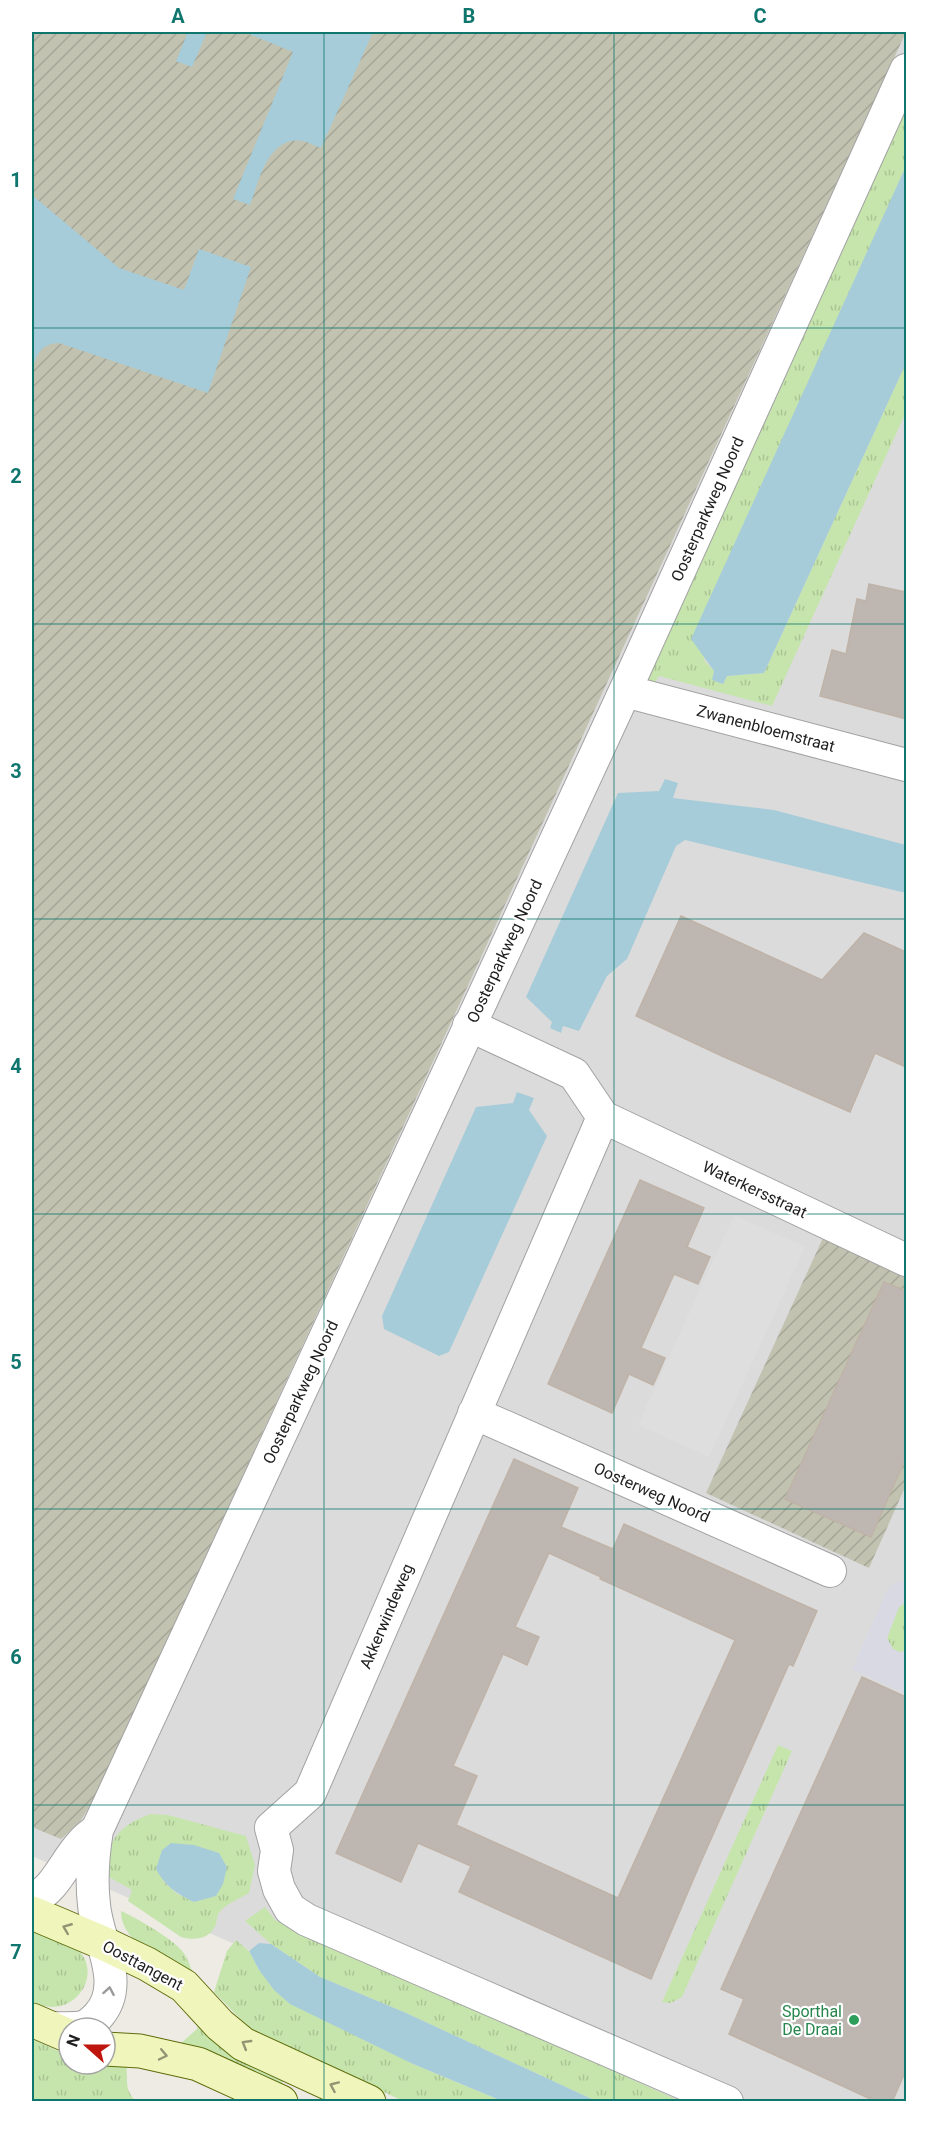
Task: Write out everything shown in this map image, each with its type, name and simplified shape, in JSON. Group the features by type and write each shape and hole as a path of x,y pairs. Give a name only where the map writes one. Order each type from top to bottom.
{"main road":[{"name":"Oosttangent","path":"32,1913 103,1942 184,1986 220,2025 243,2043 369,2102"},
{"path":"117,2050 140,2051 198,2064 281,2102"}],"street":[{"name":"Oosterparkweg Noord","path":"50,2028 83,2027 93,2021 109,1999 111,1983 94,1905 92,1872 97,1830 624,691 906,70"},
{"name":"Zwanenbloemstraat","path":"624,691 906,765"},
{"path":"469,1025 574,1074 603,1117"},
{"name":"Waterkersstraat","path":"603,1117 906,1260"},
{"name":"Akkerwindeweg","path":"603,1117 310,1793 271,1828 277,1850 274,1871 279,1889 290,1909 307,1920 727,2102"},
{"name":"Oosterweg Noord","path":"474,1413 830,1571"},
{"name":"Oosterparkweg Noord","path":"32,1900 43,1894 53,1884 82,1843 97,1830"}],"shaded area":[{"path":"32,32 906,32 906,2101 596,2101 32,1856"},
{"path":"32,32 906,32 96,1795 80,1822 61,1839 32,1827"},
{"path":"734,1215 805,1247 709,1457 638,1425"},
{"path":"823,1238 906,1276 906,1485 869,1568 706,1493"},
{"path":"900,1581 906,1582 906,1602 899,1607 887,1638 893,1649 900,1652 906,1651 906,1694 852,1669 889,1587"}],"green space":[{"path":"906,106 906,166 704,660 714,671 713,680 723,684 727,676 764,673 906,363 906,412 772,706 659,676 653,686 645,677"},
{"path":"905,1602 906,1651 900,1652 892,1649 887,1638 899,1607"},
{"path":"778,1745 792,1751 682,1997 671,2003 662,2002"},
{"path":"151,1814 168,1815 246,1836 255,1865 249,1893 221,1910 214,1929 206,1936 196,1939 181,1937 128,1901 132,1890 107,1876 108,1853 111,1844 123,1829","holes":["162,1880 204,1899 194,1902 176,1893"]},
{"path":"265,1907 275,1920 680,2101 596,2101 406,2013 320,1977 271,1944 245,1921"},
{"path":"121,1911 177,1946 190,1964 194,1978 137,1943 123,1923"},
{"path":"35,1931 74,1946 83,1956 87,1968 87,1980 82,1991 73,2000 61,2006 48,2007 32,2002 32,1932"},
{"path":"236,1940 249,1951 259,1970 413,2064 502,2101 403,2101 252,2031 214,1992 227,1951"},
{"path":"200,2021 287,2072 279,2091 180,2044 197,2029"},
{"path":"32,2039 57,2050 57,2076 117,2076 117,2065 126,2065 129,2092 136,2101 32,2101"}],"water":[{"path":"188,32 207,32 192,67 176,61"},
{"path":"244,32 373,32 321,148 303,141 291,141 281,145 273,152 261,173 250,205 233,199 293,52"},
{"path":"906,166 906,363 764,673 727,676 723,684 712,680 714,671 691,639"},
{"path":"32,195 119,268 184,290 199,249 251,267 208,393 59,343 47,346 40,351 32,370"},
{"path":"665,779 678,783 673,798 774,810 906,845 906,893 685,840 676,846 627,959 607,976 579,1031 563,1026 561,1033 550,1028 552,1022 526,997 618,793 659,791"},
{"path":"517,1092 534,1098 529,1110 547,1136 449,1352 439,1356 384,1329 382,1316 476,1107 513,1103"},
{"path":"171,1843 194,1845 219,1853 227,1867 223,1884 216,1896 194,1902 167,1885 156,1869 162,1850"},
{"path":"259,1943 271,1944 320,1977 406,2013 596,2101 502,2101 413,2064 290,2004 274,1990 259,1970 249,1951"}],"building":[{"path":"869,584 906,592 906,719 820,696 832,650 846,654 857,599 866,601"},
{"path":"681,916 822,980 864,933 906,952 906,1067 875,1053 850,1112 636,1016"},
{"path":"640,1180 704,1208 687,1247 710,1257 698,1284 674,1274 641,1348 665,1358 659,1372 653,1385 629,1374 612,1413 548,1384"},
{"path":"884,1282 906,1291 906,1457 871,1537 785,1499"},
{"path":"514,1459 578,1488 561,1527 613,1549 624,1524 817,1611 793,1666 789,1664 651,1979 459,1892 471,1866 418,1843 401,1882 336,1853","holes":["549,1553 601,1577 600,1579 735,1640 618,1898 456,1825 477,1776 453,1766 503,1654 527,1665 539,1637 515,1627"]},
{"path":"862,1677 906,1697 906,2070 892,2102 877,2102 729,2034 744,1999 721,1989"}],"place":[{"name":"Sporthal De Draai","path":"854,2020"}]}
